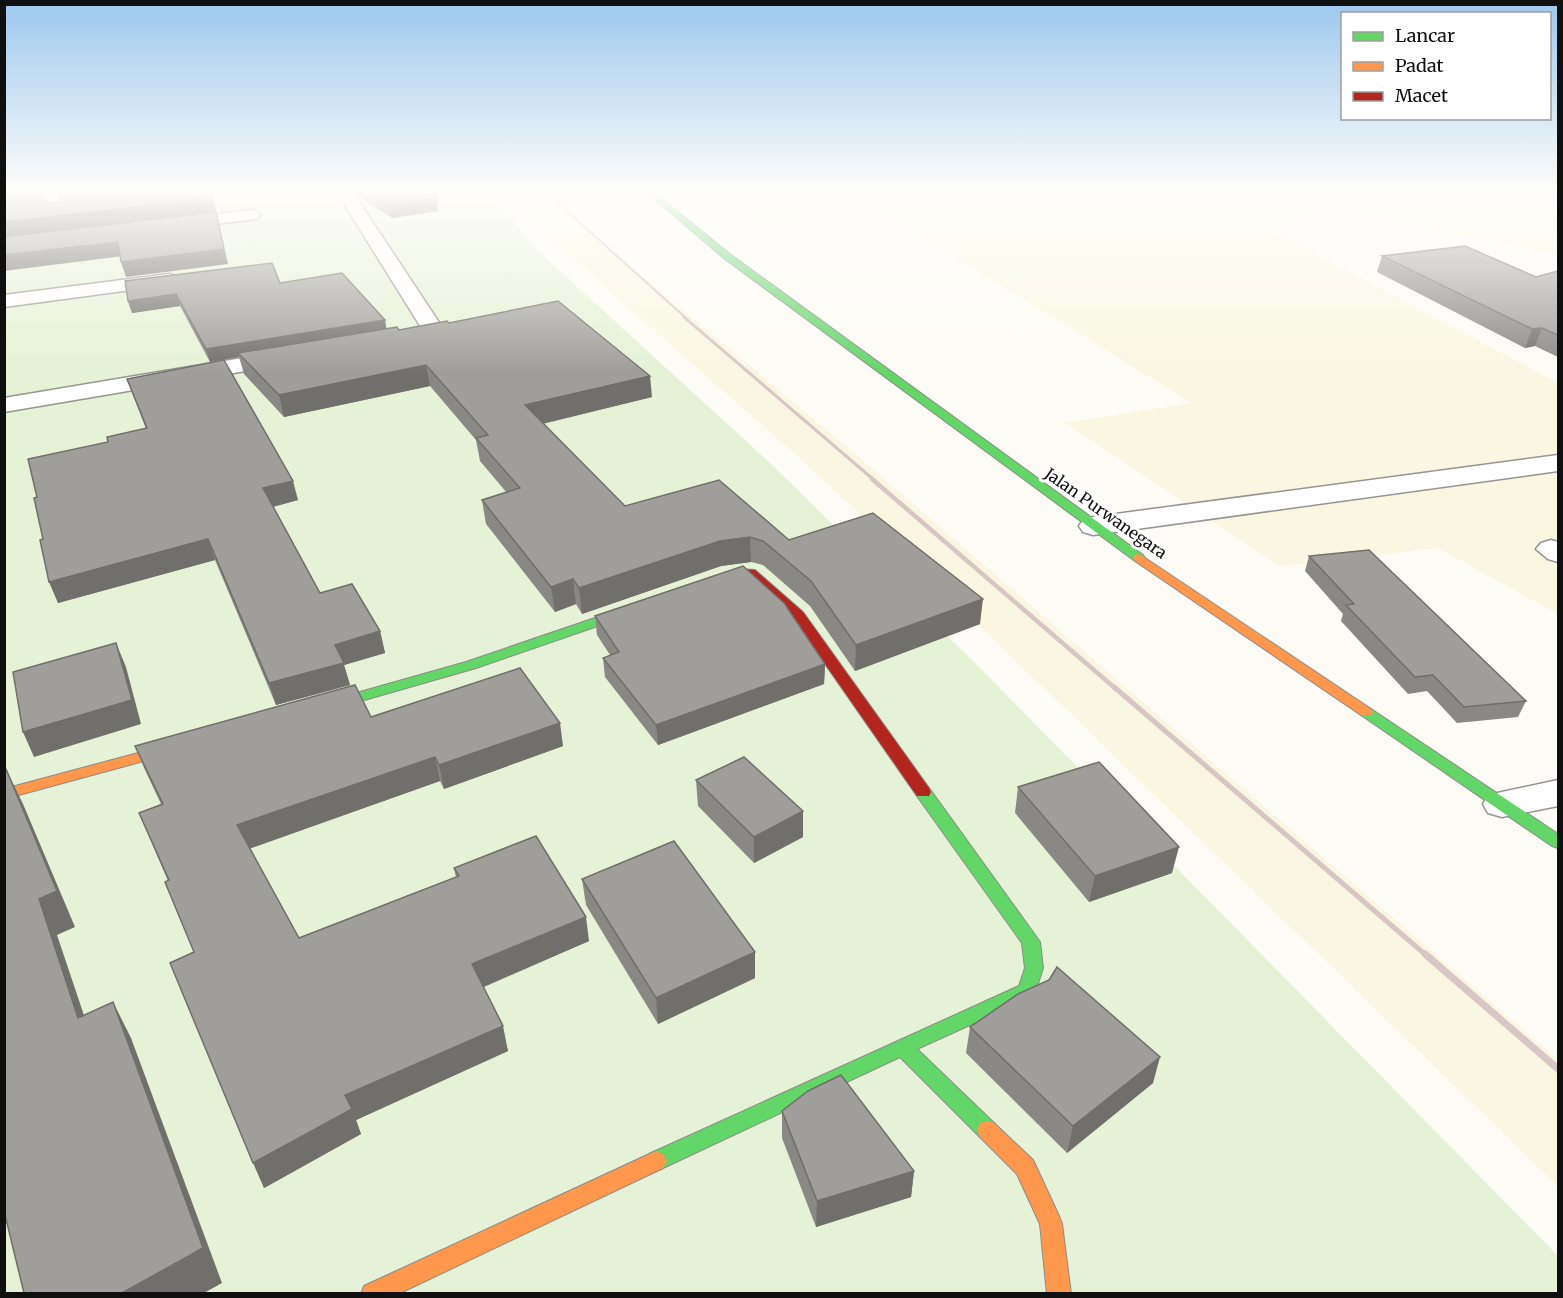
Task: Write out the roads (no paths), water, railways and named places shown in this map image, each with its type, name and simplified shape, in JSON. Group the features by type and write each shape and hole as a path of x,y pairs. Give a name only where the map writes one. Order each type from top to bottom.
{"street":[{"path":"377,343 435,333 383,252"},
{"name":"Jalan Purwanegara","path":"721,252 1093,526 1558,842"},
{"path":"4,301 188,278"},
{"path":"4,405 307,354"},
{"path":"1093,526 1558,463"},
{"path":"372,1293 1027,991 1034,968 1031,942 844,684 798,615 751,573 733,574 690,589"},
{"path":"305,712 471,665 657,600"},
{"path":"4,794 194,743"},
{"path":"1502,804 1558,793"},
{"path":"902,1047 1025,1167 1051,1224 1059,1293"}],"railway":[{"path":"612,252 686,318"},
{"path":"684,317 874,480"},
{"path":"872,479 1116,689"},
{"path":"1114,687 1427,956"},
{"path":"1425,954 1558,1069"}]}
